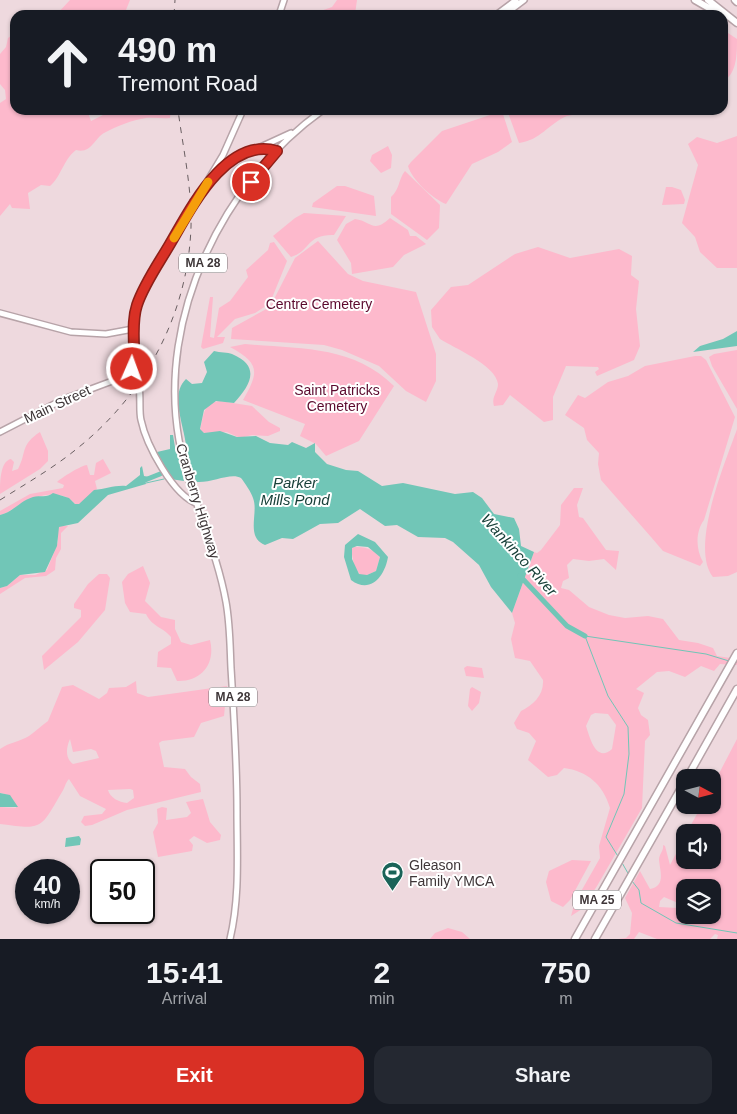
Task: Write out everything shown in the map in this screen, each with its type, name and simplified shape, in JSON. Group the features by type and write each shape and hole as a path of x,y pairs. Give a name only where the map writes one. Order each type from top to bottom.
{"highway":[{"path":"695,0 712,10"},
{"path":"708,0 720,10"},
{"name":"MA 25","path":"574,939 737,653"},
{"name":"MA 25","path":"692,769 737,689"},
{"name":"MA 25","path":"595,939 676,796"}],"main road":[{"path":"503,10 516,0"},
{"path":"511,10 524,0"},
{"path":"228,164 223,160 240,115"},
{"name":"Cranberry Highway","path":"230,939 236,902 237,875 236,754 228,622 222,584 184,458 176,421 174,383 179,343 187,308 202,264 217,233 251,182 278,150 303,125 316,115"},
{"path":"211,178 228,164 270,144 303,125"},
{"path":"270,144 278,150"},
{"path":"254,151 265,148 278,150"},
{"path":"198,504 192,502 169,480 164,472 141,421 138,384 136,379 127,373 132,354 133,329 139,300 188,212 225,153"},
{"path":"0,313 71,332 106,334 133,329"},
{"name":"Main Street","path":"0,432 64,399 127,373"}],"green space":[{"path":"70,0 130,0 126,10 61,10"},
{"path":"337,0 357,0 356,10 323,10 332,7"},
{"path":"728,33 737,39 734,67 729,77"},
{"path":"10,37 10,115 89,115 91,121 103,115 170,115 170,118 146,118 130,122 104,133 89,148 81,151 76,150 50,186 41,185 28,193 30,209 12,208 10,204 0,216 0,103 6,99 5,90 0,84 0,54 6,47"},
{"path":"490,115 503,115 512,142 498,152 472,164 446,204 418,183 408,166 442,131"},
{"path":"509,115 574,115 560,119 533,139 519,143"},
{"path":"737,136 737,268 717,268 700,252 695,237 682,223 698,165 688,144 697,137 717,143"},
{"path":"388,146 392,155 391,168 381,173 370,161 372,155"},
{"path":"405,171 440,205 439,228 427,240 391,214 391,197 396,191"},
{"path":"337,186 345,186 374,196 376,216 312,207 313,203"},
{"path":"666,187 681,190 685,200 684,204 662,205"},
{"path":"304,213 346,216 334,235 318,237 302,251 291,257 273,236"},
{"path":"390,218 408,230 410,236 416,236 426,244 404,255 393,267 352,274 351,263 337,240 346,224 355,219 376,226"},
{"name":"Centre Cemetery","path":"318,241 348,274 363,281 416,292 436,354 436,381 426,402 406,391 379,366 342,350 324,345 231,339 232,328 270,307 295,258"},
{"path":"274,242 287,261 272,298 266,306 255,313 235,319 217,337 225,337 223,343 203,349 201,347 210,297 213,297 210,337 214,338 219,308 230,301 248,277 246,270 268,250 270,243"},
{"path":"538,247 570,258 619,249 632,256 631,275 639,281 636,309 640,346 634,360 597,376 595,372 599,369 598,367 566,366 553,397 553,420 544,422 510,395 503,405 494,406 493,400 498,384 496,377 482,364 440,339 432,327 431,310 451,287 468,285 515,254"},
{"name":"Saint Patricks Cemetery","path":"245,344 305,349 343,356 361,363 378,373 394,386 359,441 326,456 316,444 300,436 305,424 243,400 252,382 254,369 247,358 230,347"},
{"path":"737,350 737,409 712,366 709,357 714,354"},
{"path":"701,356 706,360 735,417 704,520 699,530 698,547 703,562 700,566 663,551 601,480 598,464 599,453 587,440 584,428 565,415 578,395 585,398 608,382 628,376 645,366"},
{"path":"220,401 252,406 269,422 280,428 280,431 268,436 252,435 240,438 227,432 204,433 200,430 207,407 214,402"},
{"path":"737,429 737,572 728,576 713,577 707,563 705,546 707,525 718,482"},
{"path":"40,432 48,451 48,461 40,469 0,494 1,473 5,464 11,459 14,462 12,471 18,469 29,441"},
{"path":"103,459 111,473 95,481 97,489 80,504 75,504 64,496 49,495 34,498 0,515 0,511 30,494 63,488 64,485 57,482 81,467 87,465 90,475 94,475 96,463"},
{"path":"574,488 583,488 577,505 579,517 583,518 606,550 619,551 616,570 604,559 589,561 573,559 567,565 569,578 563,581 561,588 569,590 589,607 609,615 625,618 648,616 663,619 679,640 713,648 717,656 737,659 737,665 720,664 714,671 701,666 685,677 669,671 657,672 636,689 644,693 638,708 641,715 648,720 650,735 645,741 642,808 582,909 571,916 575,902 600,858 599,846 610,808 603,792 587,776 564,768 557,775 548,777 528,760 536,741 529,733 517,729 514,723 521,711 530,706 540,695 543,680 530,661 515,658 511,639 515,623 512,613 534,552 537,553 541,550 560,525 561,505","holes":["595,713 608,714 616,725 612,749 602,753 594,747 586,726 591,715"]},
{"path":"68,526 61,533 61,549 56,558 55,570 46,576 25,578 0,594 0,588 7,586 20,575 35,575 47,570 58,542 57,528"},
{"path":"354,547 368,549 380,557 376,571 367,575 360,575 354,565 351,549"},
{"path":"143,566 150,583 145,601 161,617 175,620 175,629 181,642 191,645 210,640 211,657 209,664 200,675 186,681 177,681 171,668 157,667 158,652 171,644 171,637 151,622 146,614 130,612 125,603 122,582 128,574"},
{"path":"99,574 107,574 110,578 105,610 78,642 44,670 42,656 81,617 81,610 74,608 74,604 88,584"},
{"path":"467,666 482,668 484,678 466,676 464,668"},
{"path":"136,681 137,693 148,697 227,686 224,716 201,723 194,737 159,743 164,767 185,769 200,784 201,792 127,810 92,825 85,826 81,822 84,816 102,814 106,809 80,796 69,779 49,813 39,824 25,827 0,824 0,807 16,808 11,798 6,794 0,793 0,749 29,736 48,721 62,687 73,685 99,699 107,693 109,688 126,687","holes":["70,739 73,752 91,749 96,751 99,758 73,764 70,762 67,753","108,790 133,790 134,798 127,803 115,799"]},
{"path":"472,687 481,692 479,703 472,711 468,706 470,689"},
{"path":"737,739 737,939 717,939 718,935 715,934 710,939 657,939 639,932 634,939 618,939 626,938 630,934 632,913 625,898 640,871 650,889 658,885 660,881 659,860 663,845 665,846 670,865 676,854 676,869 721,869 721,824 691,824 697,814 721,814 721,770"},
{"path":"203,799 210,822 221,835 220,840 207,843 194,836 189,840 193,845 192,851 158,857 153,832 158,823 157,809 167,808 166,820 187,817 191,813 186,802"},
{"path":"572,860 591,861 570,900 563,907 551,901 546,882 549,871"},
{"path":"448,928 462,932 470,939 430,939 435,933"}],"water":[{"path":"737,331 737,346 693,352 700,346 723,339"},
{"name":"Parker Mills Pond","path":"214,351 230,353 241,359 247,364 250,376 245,389 234,403 216,401 204,410 200,429 204,433 220,431 237,437 256,436 270,443 288,445 292,442 306,448 315,443 315,452 327,464 346,470 358,471 382,486 403,483 455,494 473,492 482,498 494,514 514,518 519,529 521,546 534,552 512,613 491,587 479,565 453,542 445,538 418,537 397,525 385,526 360,509 338,523 320,524 293,539 282,538 265,545 259,541 254,531 253,498 241,478 232,476 197,482 192,474 190,461 187,459 181,460 180,464 184,481 170,479 157,452 170,449 170,435 173,435 176,453 181,457 186,455 178,396 186,379 192,384 202,383 207,372 204,362"},
{"path":"142,466 144,476 149,477 145,481 146,484 108,495 78,523 59,527 57,546 45,572 20,575 7,586 0,588 0,515 28,499 53,493 69,498 75,504 79,504 94,490 126,486 140,475 140,468"},
{"path":"358,534 375,542 388,557 384,570 376,581 365,585 351,580 344,557 345,545","holes":["357,546 368,547 380,557 376,571 367,575 359,574 352,559 352,548"]},
{"path":"0,793 10,795 18,807 0,807"},
{"path":"79,836 81,839 80,845 65,847 66,838"}],"waterway":[{"name":"Wankinco River","path":"140,482 160,474"},
{"path":"146,483 164,479"},
{"name":"Wankinco River","path":"520,576 567,626 585,636"},
{"path":"619,858 606,837 624,794 629,754 628,727 608,696 585,636 706,654 729,661"},
{"path":"621,861 629,875"},
{"path":"632,881 639,890 641,903 676,923 737,933"}],"railway":[{"path":"174,10 175,0"},
{"path":"0,500 41,475 79,447 103,426 143,376 159,349 172,320 182,290 188,259 191,227 189,183 179,115"}],"slow traffic":[{"path":"174,238 208,182"}],"place":[{"name":"Gleason Family YMCA","path":"393,892"}],"route":[{"path":"132,369 134,315 139,300 201,191 217,172 243,155 265,148 277,151 251,182"}]}
